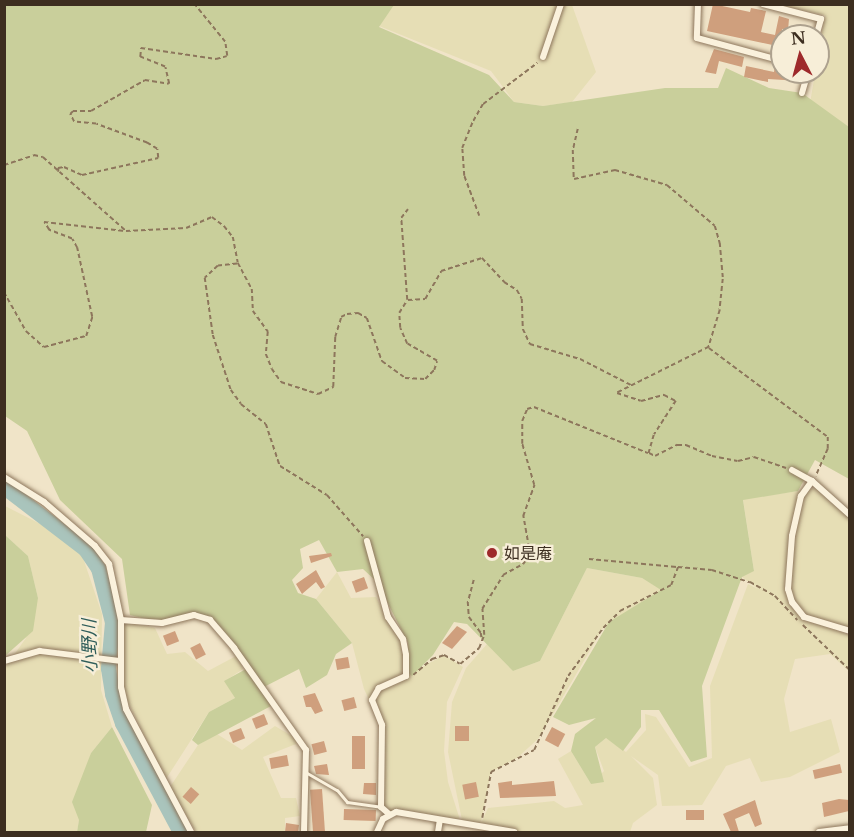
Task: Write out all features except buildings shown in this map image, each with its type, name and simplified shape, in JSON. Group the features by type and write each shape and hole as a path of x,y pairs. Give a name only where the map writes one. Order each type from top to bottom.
{"street":[{"path":"543,57 561,4"},
{"path":"698,4 697,38 770,58"},
{"path":"763,4 821,19 820,24"},
{"path":"802,93 804,84"},
{"path":"792,470 812,482 849,515"},
{"path":"4,477 44,502 95,546 116,582 121,620 120,660 126,709 191,832"},
{"path":"812,482 801,496 792,536 789,589 792,602 804,617 849,631"},
{"path":"367,541 388,617 403,639 406,676 379,688 372,700 382,726 381,807 389,814 514,832"},
{"path":"121,620 162,623 194,615 210,620 306,750 304,832"},
{"path":"4,661 40,651 120,660"},
{"path":"378,832 389,814"},
{"path":"438,832 440,820"},
{"path":"819,832 849,828"}],"lane":[{"path":"307,773 337,790 347,802 381,807"}],"path":[{"path":"57,173 58,168 64,167 82,175 158,158 157,149 147,143 96,124 74,122 70,114 91,111 145,80 170,84 165,66 140,57 141,48 216,60 227,56 225,42 194,4"},
{"path":"479,216 464,176 462,148 483,104 528,73 543,57"},
{"path":"578,129 573,150 574,179 615,170 667,185 715,226 723,279 709,347"},
{"path":"4,165 33,156 43,157 57,173 126,231"},
{"path":"4,292 26,331 44,346 86,336 92,317 77,248 72,239 49,231 44,222 126,231 186,228 212,217 233,237 238,263 252,289 254,311 268,332 266,354 281,382 318,394 333,387 335,337 341,317 358,313 367,318 382,361 405,378 425,379 434,370 437,361 407,344 400,328 399,313 407,300 400,233 401,218 408,209"},
{"path":"407,300 425,299 441,271 482,258 504,282 518,290 522,299 523,329 530,344 580,359 633,385"},
{"path":"238,263 218,266 205,278 213,335 231,390 241,404 266,424 279,466 327,495 367,541"},
{"path":"649,453 654,435 676,401 664,395 640,400 617,393 709,347"},
{"path":"709,347 828,437 821,467 812,482"},
{"path":"406,676 432,659 444,655 460,664 479,648 482,641 482,609 503,575 523,564 530,555 523,516 534,485 522,444 522,421 527,409 534,407 655,456 677,445 686,445 712,456 738,461 754,457 792,470"},
{"path":"589,559 712,570 750,582 775,596 849,670"},
{"path":"480,827 494,767 534,750 568,676 603,628 620,611 671,585 678,567"},
{"path":"474,580 468,602 469,617 481,633 482,641"}],"shaded area":[{"path":"394,5 572,5 596,72 572,102 543,106 514,102 491,71 379,26"},
{"path":"775,5 849,5 849,127 810,103 813,84 830,84 830,24 823,24 825,15"},
{"path":"819,488 849,517 849,631 811,620 849,635 849,671 830,654 795,659 784,699 790,732 831,719 840,752 790,777 761,782 750,758 726,766 702,805 662,806 658,775 631,756 653,778 657,805 633,823 630,832 522,832 462,820 448,752 452,702 466,668 487,644 513,671 540,661 587,568 642,578 662,590 603,628 539,738 517,758 491,772 481,823 488,808 554,801 565,808 583,805 558,759 571,751 591,784 604,771 595,747 606,738 626,752 646,730 645,714 656,717 689,767 712,758 710,686 748,584 758,589 742,577 724,501 754,571 743,499"},
{"path":"5,506 78,543 102,614 101,690 112,727 91,753 77,832 6,832 4,669 26,638 38,598 28,556 5,535"},
{"path":"337,572 351,598 376,597 405,650 406,676 444,655 463,667 447,702 444,751 448,782 460,820 389,814 381,807 382,726 364,689 352,643 316,599"},
{"path":"121,620 155,628 167,654 185,652 208,671 238,655 243,669 225,681 235,698 209,712 166,779 122,690"},
{"path":"275,726 297,739 296,744 263,757 281,798 296,798 300,816 285,818 285,832 196,832 170,787 198,745 217,734 242,750"}],"green space":[{"path":"5,5 394,5 379,27 489,75 514,102 543,106 665,88 718,88 726,68 769,88 802,93 849,127 849,479 815,460 798,491 743,500 754,571 742,577 702,686 707,757 691,762 659,710 641,710 641,727 623,751 606,738 595,747 604,782 591,784 571,751 575,734 596,718 569,725 553,717 609,622 661,590 642,578 587,568 540,661 513,671 467,624 454,622 433,655 412,676 406,671 408,643 377,582 363,569 337,572 319,540 300,549 303,568 292,580 298,593 316,599 352,643 336,654 327,675 306,688 299,669 260,689 271,706 198,745 192,740 209,712 235,698 224,681 246,669 210,620 195,612 162,623 130,615 122,559 60,500 27,431 5,416"},
{"path":"5,535 28,556 38,598 33,631 5,656"},
{"path":"112,727 152,805 146,832 77,832 79,820 72,802 91,753"}],"waterway":[{"name":"小野川","path":"4,487 85,549 98,568 112,622 108,668 112,694 122,723 180,832"}],"place":[{"name":"如是庵","path":"492,553"}]}
